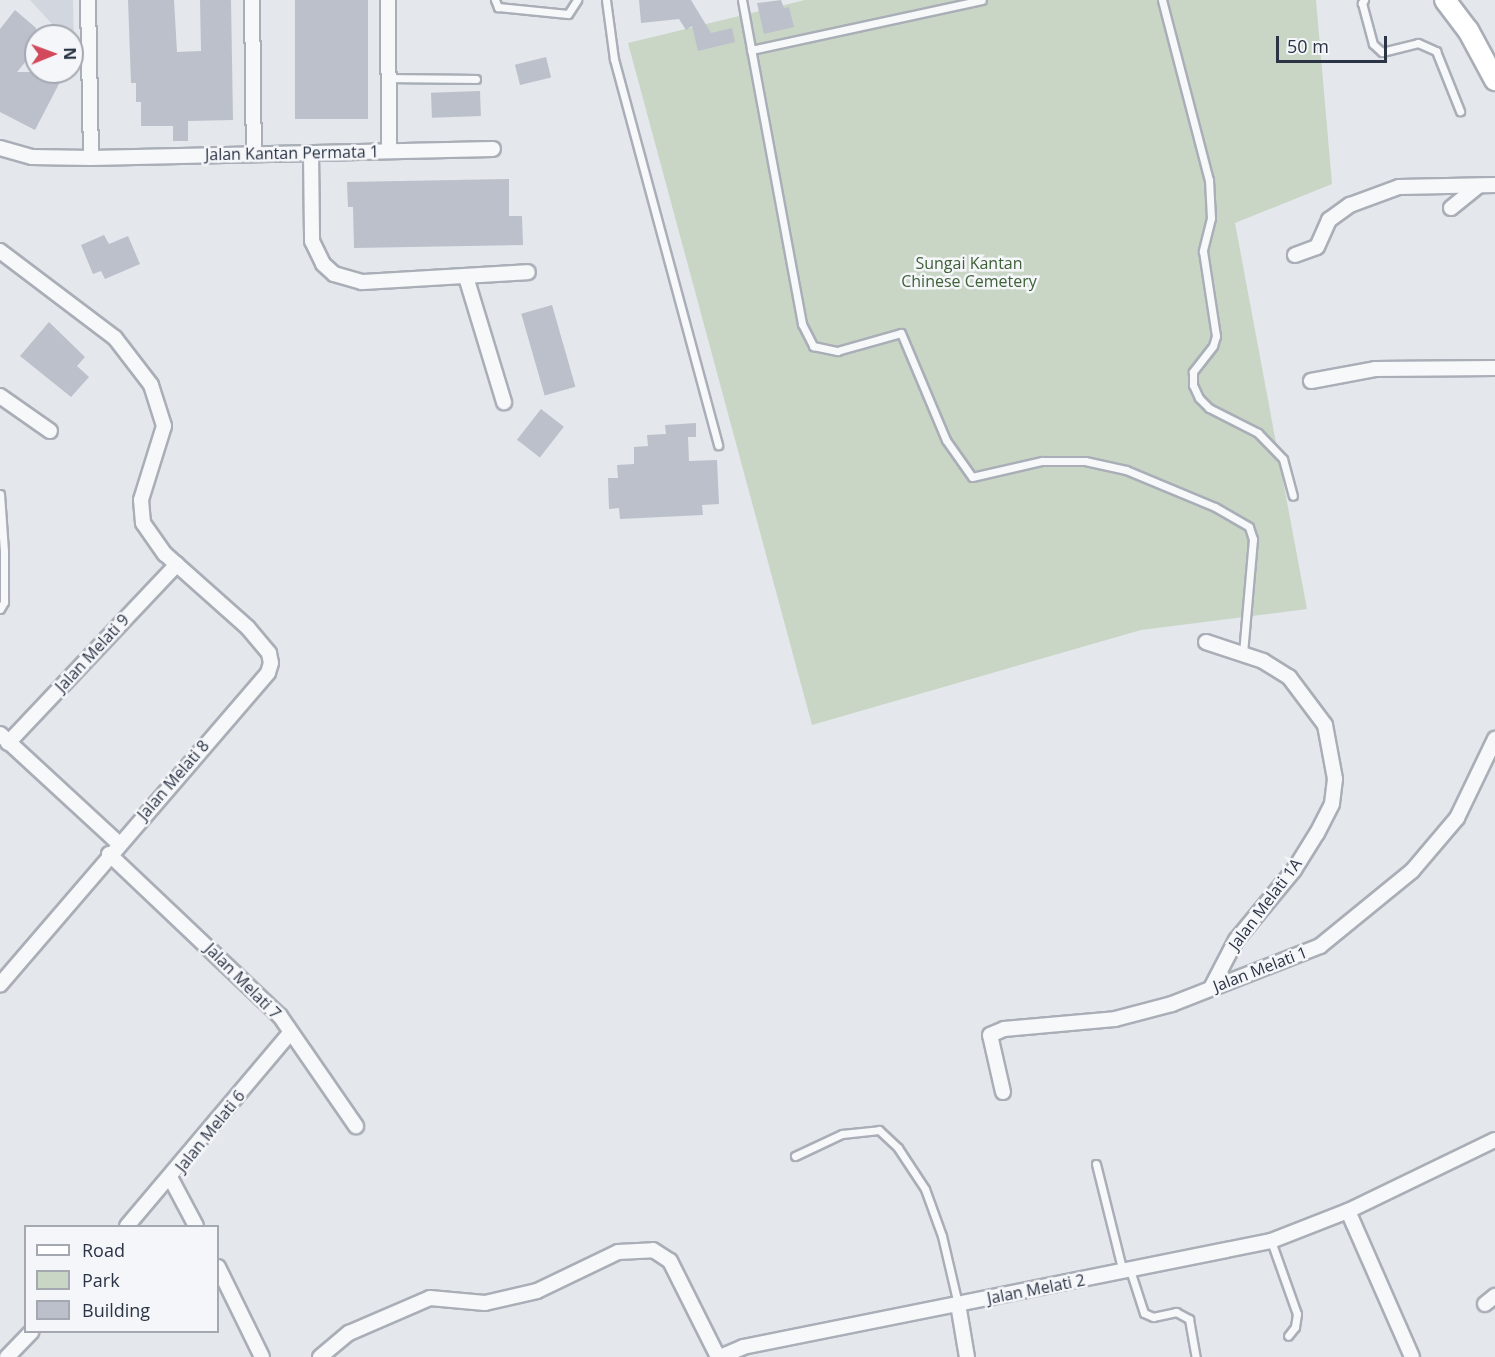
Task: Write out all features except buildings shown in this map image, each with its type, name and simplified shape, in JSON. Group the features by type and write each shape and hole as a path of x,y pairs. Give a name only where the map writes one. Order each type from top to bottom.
{"main road":[{"path":"1445,0 1468,30 1495,80"}],"street":[{"path":"88,0 91,158"},
{"path":"252,0 254,154"},
{"path":"388,0 389,151"},
{"name":"Jalan Kantan Permata 1","path":"0,148 32,157 91,158 493,148"},
{"path":"310,153 312,241 323,264 334,274 362,282 528,272"},
{"path":"1295,255 1317,247 1329,220 1350,205 1399,187 1495,185"},
{"path":"1451,208 1477,187"},
{"path":"0,251 115,338 151,385 165,426 141,500 143,523 177,564"},
{"path":"466,277 504,402"},
{"path":"1311,381 1376,369 1495,368"},
{"path":"0,396 50,431"},
{"name":"Jalan Melati 8","path":"0,985 113,849 268,673 271,663 269,653 249,628 177,564"},
{"name":"Jalan Melati 9","path":"113,849 4,738 177,564"},
{"name":"Jalan Melati 1A","path":"1206,642 1243,653 1289,677 1309,700 1325,725 1335,779 1332,804 1317,833 1294,870 1236,940 1211,988"},
{"name":"Jalan Melati 1","path":"1003,1092 990,1035 1004,1029 1115,1019 1173,1004 1211,988 1269,969 1320,946 1372,908 1412,871 1457,818 1495,740"},
{"name":"Jalan Melati 7","path":"113,849 280,1016 356,1126"},
{"name":"Jalan Melati 6","path":"129,1225 171,1179 290,1033"},
{"name":"Jalan Melati 2","path":"719,1357 743,1347 1271,1241 1348,1211 1495,1140"},
{"path":"171,1179 195,1225"},
{"path":"1348,1211 1412,1357"},
{"path":"320,1357 349,1333 430,1298 485,1303 537,1291 618,1252 653,1250 670,1261 719,1357"},
{"path":"219,1269 262,1357"},
{"path":"958,1304 967,1357"},
{"path":"7,1357 29,1333"}],"lane":[{"path":"495,0 498,7 568,14 577,0"},
{"path":"606,0 614,59 718,445"},
{"path":"742,0 802,324 813,346 837,351 901,333 946,440 972,477 1042,461 1086,461 1126,470 1215,507 1249,527 1252,539 1243,653"},
{"path":"751,51 982,0"},
{"path":"1162,0 1209,180 1211,218 1203,251 1216,336 1213,346 1193,372 1193,385 1209,408 1258,433 1283,459 1293,496"},
{"path":"1364,0 1362,3 1373,44 1382,52 1418,43 1436,51 1460,111"},
{"path":"388,78 476,79"},
{"path":"0,494 4,602 0,609"},
{"path":"795,1156 842,1134 879,1130 898,1148 925,1189 946,1248 958,1304"},
{"path":"1095,1164 1127,1271 1144,1313 1153,1317 1176,1312 1189,1319 1196,1357"},
{"path":"1271,1241 1297,1314 1295,1327 1288,1336"}],"shaded area":[{"path":"30,0 73,0 74,24 52,24"}],"green space":[{"name":"Sungai Kantan Chinese Cemetery","path":"805,0 1316,0 1332,184 1235,223 1307,609 1141,630 812,725 628,43"}]}
